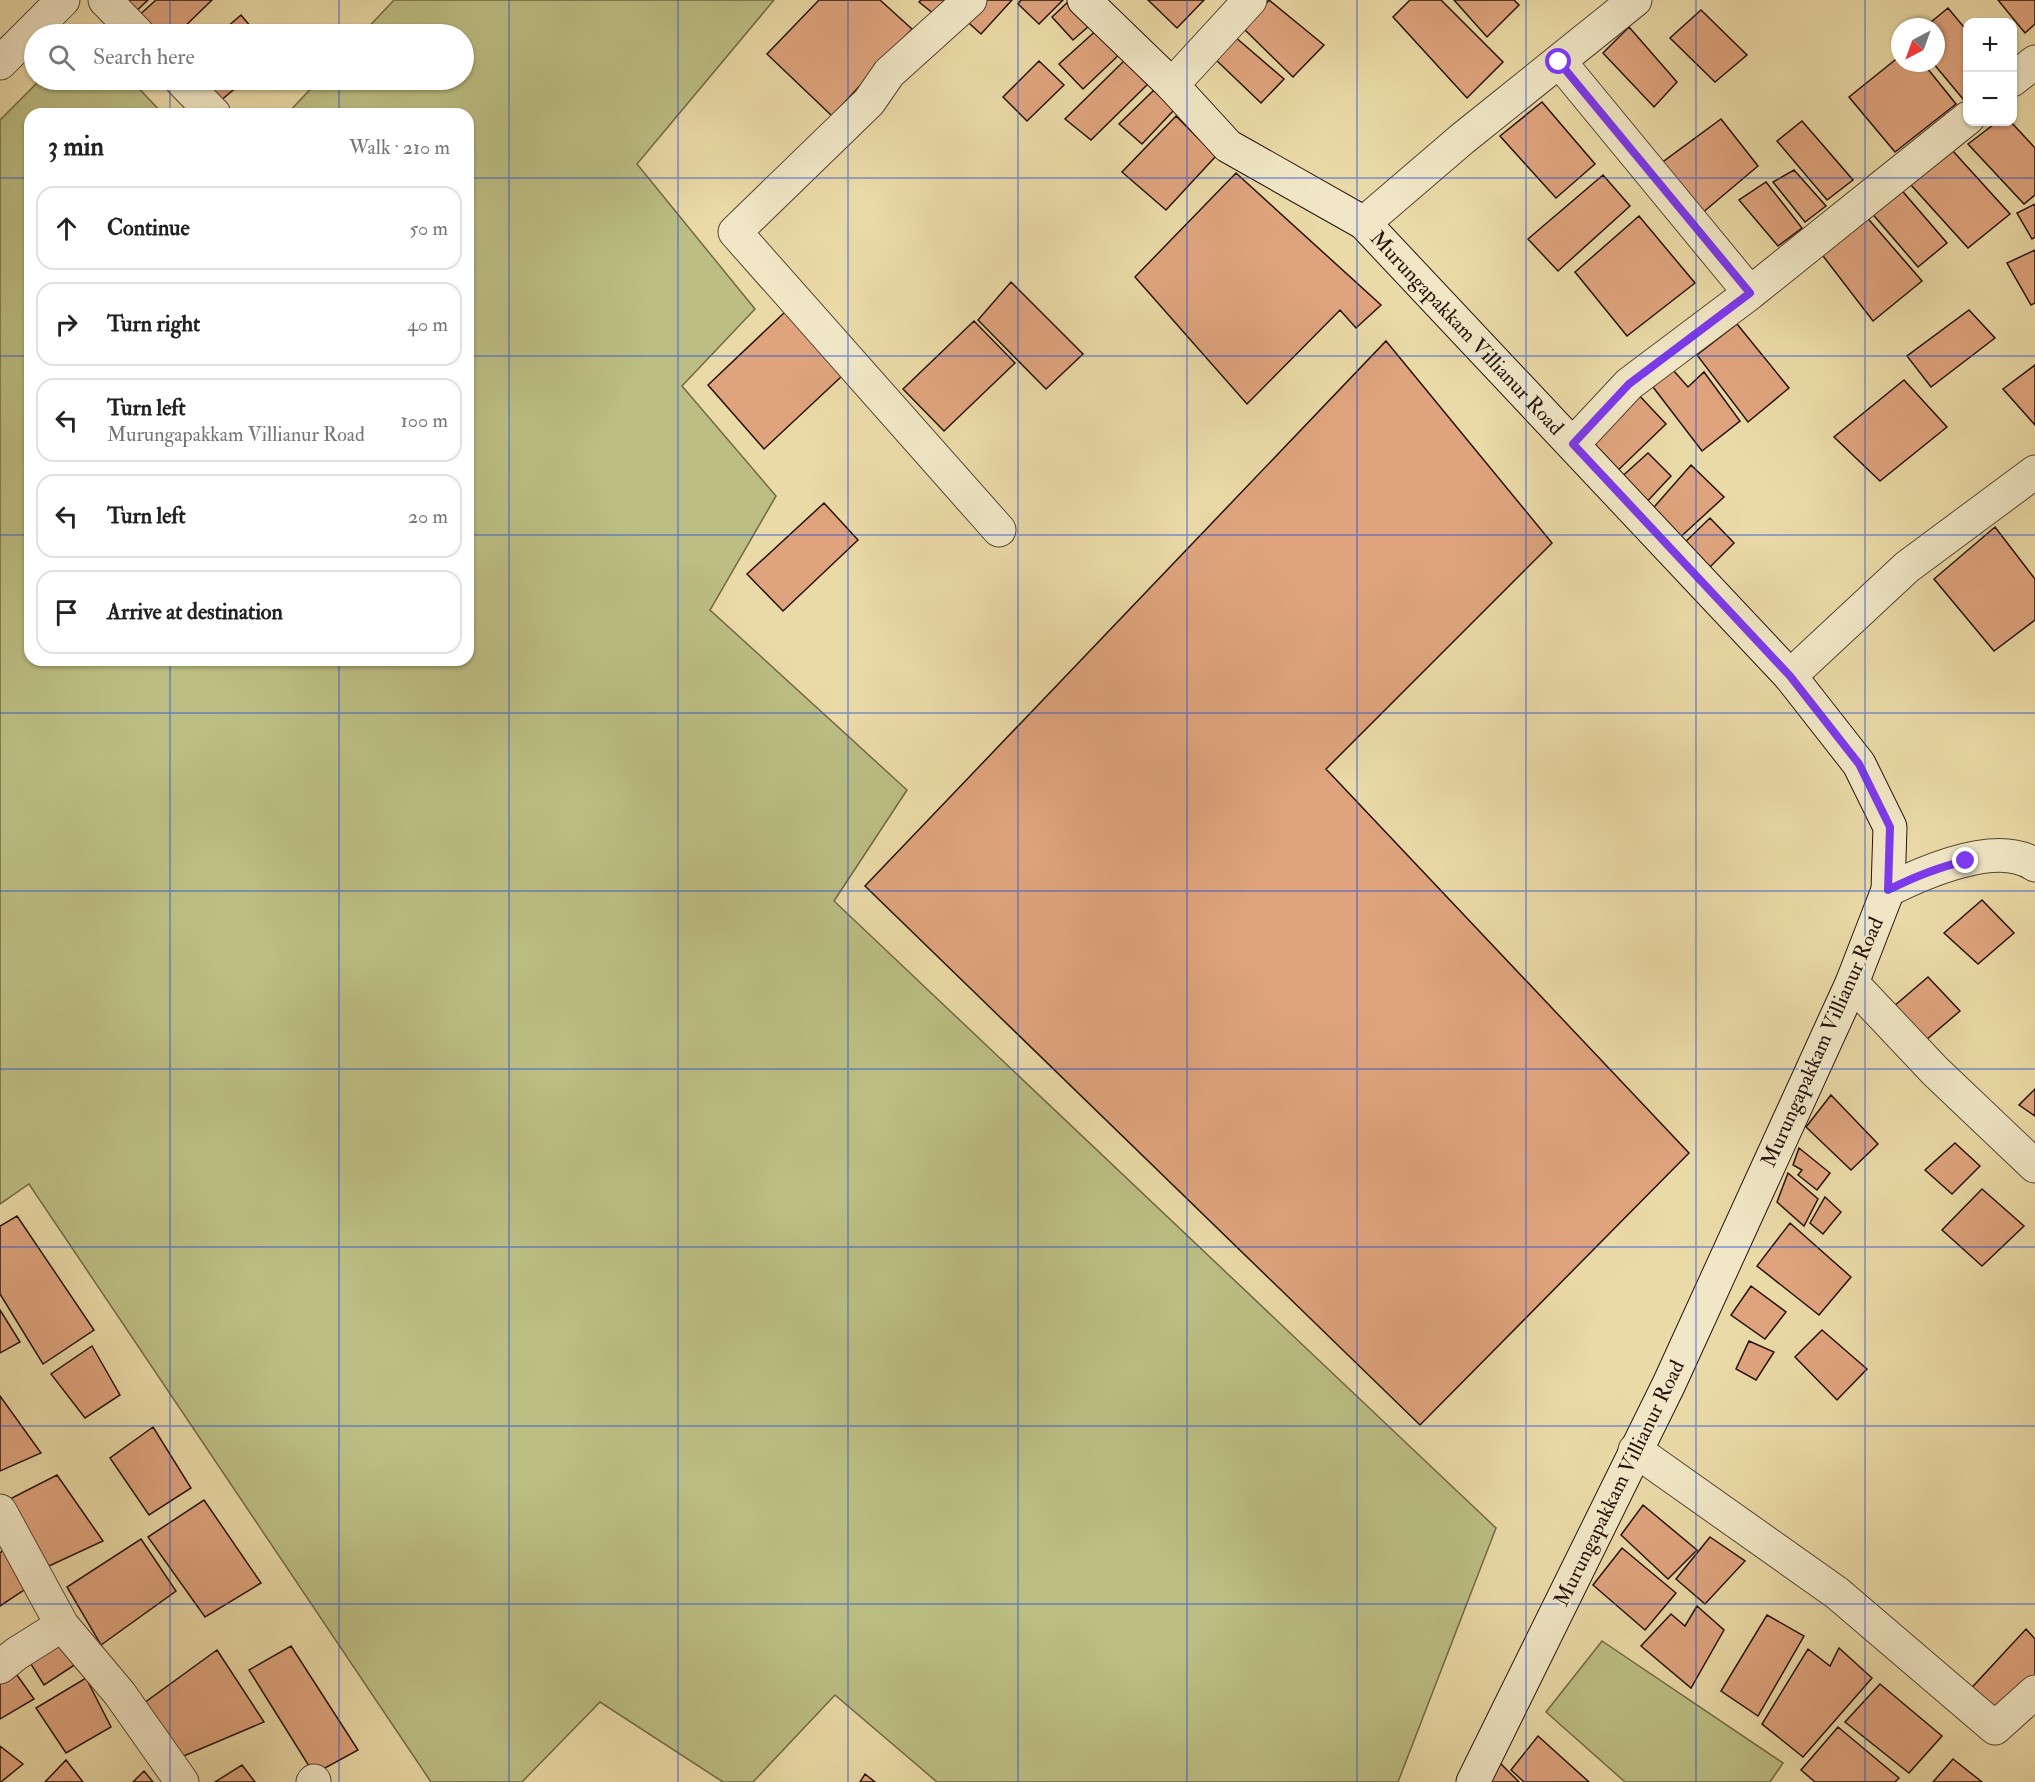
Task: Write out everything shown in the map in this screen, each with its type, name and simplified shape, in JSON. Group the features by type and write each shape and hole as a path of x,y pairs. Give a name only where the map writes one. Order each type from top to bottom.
{"street":[{"path":"39,24 63,0"},
{"path":"105,0 128,24"},
{"path":"970,0 889,73 868,102 735,232 999,530"},
{"name":"Murungapakkam Villianur Road","path":"1084,0 1172,85 1228,146 1364,223 1790,676 1859,764 1890,827 1888,890 1851,982 1669,1384 1473,1782"},
{"path":"1172,85 1250,0"},
{"path":"1364,223 1462,139 1635,0"},
{"path":"0,63 24,39"},
{"path":"1559,62 1750,293"},
{"path":"2017,77 2035,62"},
{"path":"191,90 208,108"},
{"path":"1573,444 1629,384 1750,293 1963,122"},
{"path":"1790,676 1907,567 2035,472"},
{"path":"1888,890 1938,867 2003,854 2028,860 2035,865"},
{"path":"1851,982 1935,1071 2035,1166"},
{"path":"1635,1450 1837,1593 1995,1728 2035,1692"},
{"path":"0,1511 62,1625 120,1694 182,1782"},
{"path":"0,1667 62,1625"}],"green space":[{"path":"394,0 774,0 637,164 755,309 682,386 776,496 710,610 907,790 834,901 1496,1528 1398,1782 937,1782 835,1695 753,1782 723,1782 600,1702 522,1782 431,1782 29,1184 0,1204 0,120 30,90 140,90 157,108 24,108 24,666 474,666 474,108 293,108 310,90 474,90 474,24 371,24"},
{"path":"1602,1641 1783,1763 1770,1782 1625,1782 1546,1712"}],"building":[{"path":"114,0 148,0 130,17"},
{"path":"156,0 212,0 187,24 140,24 135,19"},
{"path":"819,0 880,0 912,29 832,116 767,54"},
{"path":"921,0 955,0 939,18 919,2"},
{"path":"976,0 1012,0 981,34 961,16"},
{"path":"1021,0 1063,0 1039,24 1018,4"},
{"path":"1070,0 1097,19 1073,40 1052,17"},
{"path":"1148,0 1204,0 1177,28"},
{"path":"1269,0 1324,45 1293,77 1245,30"},
{"path":"1410,0 1441,0 1503,62 1467,98 1393,17"},
{"path":"1454,0 1514,0 1519,5 1487,37"},
{"path":"1998,0 2035,0 2035,24 2025,33 2017,23 2017,18 2013,18"},
{"path":"1948,8 1963,26 1963,99 1940,72 1945,72 1945,18 1936,18"},
{"path":"1701,10 1747,55 1715,82 1670,38"},
{"path":"241,15 249,24 231,24"},
{"path":"1100,27 1123,51 1083,89 1059,64"},
{"path":"1629,27 1677,82 1654,107 1603,53"},
{"path":"1234,36 1284,79 1261,103 1215,59"},
{"path":"1129,56 1151,81 1091,140 1065,119"},
{"path":"1039,61 1064,85 1027,121 1003,97"},
{"path":"1891,63 1891,72 1930,72 1956,104 1895,152 1849,97"},
{"path":"208,90 233,90 219,102"},
{"path":"1154,90 1174,110 1142,144 1119,124"},
{"path":"1542,102 1595,164 1556,198 1500,136"},
{"path":"1176,116 1216,156 1166,210 1122,172"},
{"path":"1721,119 1758,166 1701,214 1660,164"},
{"path":"1802,121 1853,180 1827,200 1777,141"},
{"path":"1992,126 2015,126 2035,148 2035,195 2024,204 1968,144"},
{"path":"1952,150 2010,214 1968,248 1911,185"},
{"path":"1794,170 1826,206 1805,222 1773,182"},
{"path":"1236,173 1381,305 1356,328 1340,310 1247,404 1135,277"},
{"path":"1603,175 1630,206 1558,271 1528,239"},
{"path":"1766,182 1802,228 1778,246 1739,200"},
{"path":"1898,186 1947,243 1918,267 1870,211"},
{"path":"2035,204 2035,237 2032,239 2017,213"},
{"path":"1864,214 1922,281 1873,321 1820,252"},
{"path":"1639,216 1695,283 1627,336 1575,272"},
{"path":"2035,250 2035,303 2031,305 2007,263"},
{"path":"1011,282 1083,354 1046,389 978,320"},
{"path":"1969,310 1995,338 1931,387 1907,356"},
{"path":"786,311 842,376 764,449 708,385"},
{"path":"974,321 1015,363 944,431 903,389"},
{"path":"1737,324 1789,388 1748,422 1697,355"},
{"path":"1386,341 1552,543 1326,769 1689,1153 1420,1425 865,886"},
{"path":"2035,365 2035,425 2003,389"},
{"path":"1673,370 1688,387 1704,372 1740,421 1702,451 1653,387"},
{"path":"1904,380 1947,427 1880,481 1834,437"},
{"path":"1636,392 1666,424 1612,476 1583,445"},
{"path":"1648,453 1671,476 1642,507 1617,481"},
{"path":"1691,465 1724,497 1675,542 1648,514"},
{"path":"824,503 858,540 783,611 747,574"},
{"path":"1710,518 1734,543 1702,575 1679,548"},
{"path":"1995,527 2035,579 2035,620 1994,651 1934,579"},
{"path":"1982,900 2014,933 1978,964 1944,933"},
{"path":"1928,977 1960,1011 1919,1046 1886,1013"},
{"path":"2035,1089 2035,1116 2019,1105"},
{"path":"1831,1095 1878,1144 1851,1170 1806,1127"},
{"path":"1955,1143 1980,1166 1952,1194 1925,1170"},
{"path":"1799,1148 1830,1173 1817,1190 1798,1175 1802,1170 1793,1165"},
{"path":"1788,1173 1818,1199 1804,1226 1777,1202"},
{"path":"1982,1189 2024,1226 1982,1266 1942,1230"},
{"path":"1825,1197 1841,1212 1823,1234 1810,1223"},
{"path":"17,1216 94,1330 43,1364 0,1294 0,1226"},
{"path":"1790,1223 1851,1277 1819,1315 1757,1266"},
{"path":"1751,1286 1786,1312 1765,1339 1731,1315"},
{"path":"0,1310 20,1342 0,1353"},
{"path":"1822,1330 1867,1369 1837,1400 1795,1357"},
{"path":"1749,1341 1774,1352 1756,1380 1736,1369"},
{"path":"92,1346 120,1395 85,1418 51,1374"},
{"path":"0,1396 41,1453 0,1471"},
{"path":"153,1427 191,1488 149,1515 110,1458"},
{"path":"57,1475 103,1541 49,1566 4,1502"},
{"path":"204,1500 261,1583 205,1617 148,1537"},
{"path":"1643,1505 1697,1550 1668,1579 1621,1535"},
{"path":"1710,1537 1745,1561 1705,1604 1676,1579"},
{"path":"141,1539 176,1591 101,1645 67,1587"},
{"path":"8,1546 30,1586 0,1606 0,1553"},
{"path":"1622,1548 1676,1593 1645,1630 1593,1585"},
{"path":"1697,1606 1724,1630 1691,1688 1641,1646 1671,1614 1685,1626"},
{"path":"1767,1615 1804,1636 1758,1716 1721,1691"},
{"path":"2026,1629 2035,1639 2035,1679 1995,1718 1965,1695"},
{"path":"58,1632 79,1662 44,1685 24,1653"},
{"path":"291,1646 358,1750 314,1774 249,1670"},
{"path":"1839,1648 1872,1678 1803,1757 1762,1724 1808,1649 1830,1666"},
{"path":"217,1650 264,1722 179,1758 140,1706"},
{"path":"12,1668 34,1699 0,1719 0,1671"},
{"path":"86,1678 111,1727 66,1753 36,1708"},
{"path":"1880,1684 1942,1736 1909,1773 1845,1722"},
{"path":"1838,1727 1899,1778 1895,1782 1815,1782 1801,1770"},
{"path":"1538,1736 1589,1782 1524,1782 1511,1770"},
{"path":"0,1746 23,1764 1,1782 0,1782"},
{"path":"1953,1759 1982,1782 1933,1782"},
{"path":"66,1760 83,1782 45,1782"},
{"path":"1499,1762 1519,1782 1491,1782"},
{"path":"242,1765 255,1782 215,1782"},
{"path":"144,1771 153,1782 133,1782"},
{"path":"865,1774 875,1782 860,1782"}],"route":[{"path":"1559,62 1750,293 1629,384 1573,444 1790,676 1859,764 1890,827 1888,890 1919,874 1966,861"}]}
